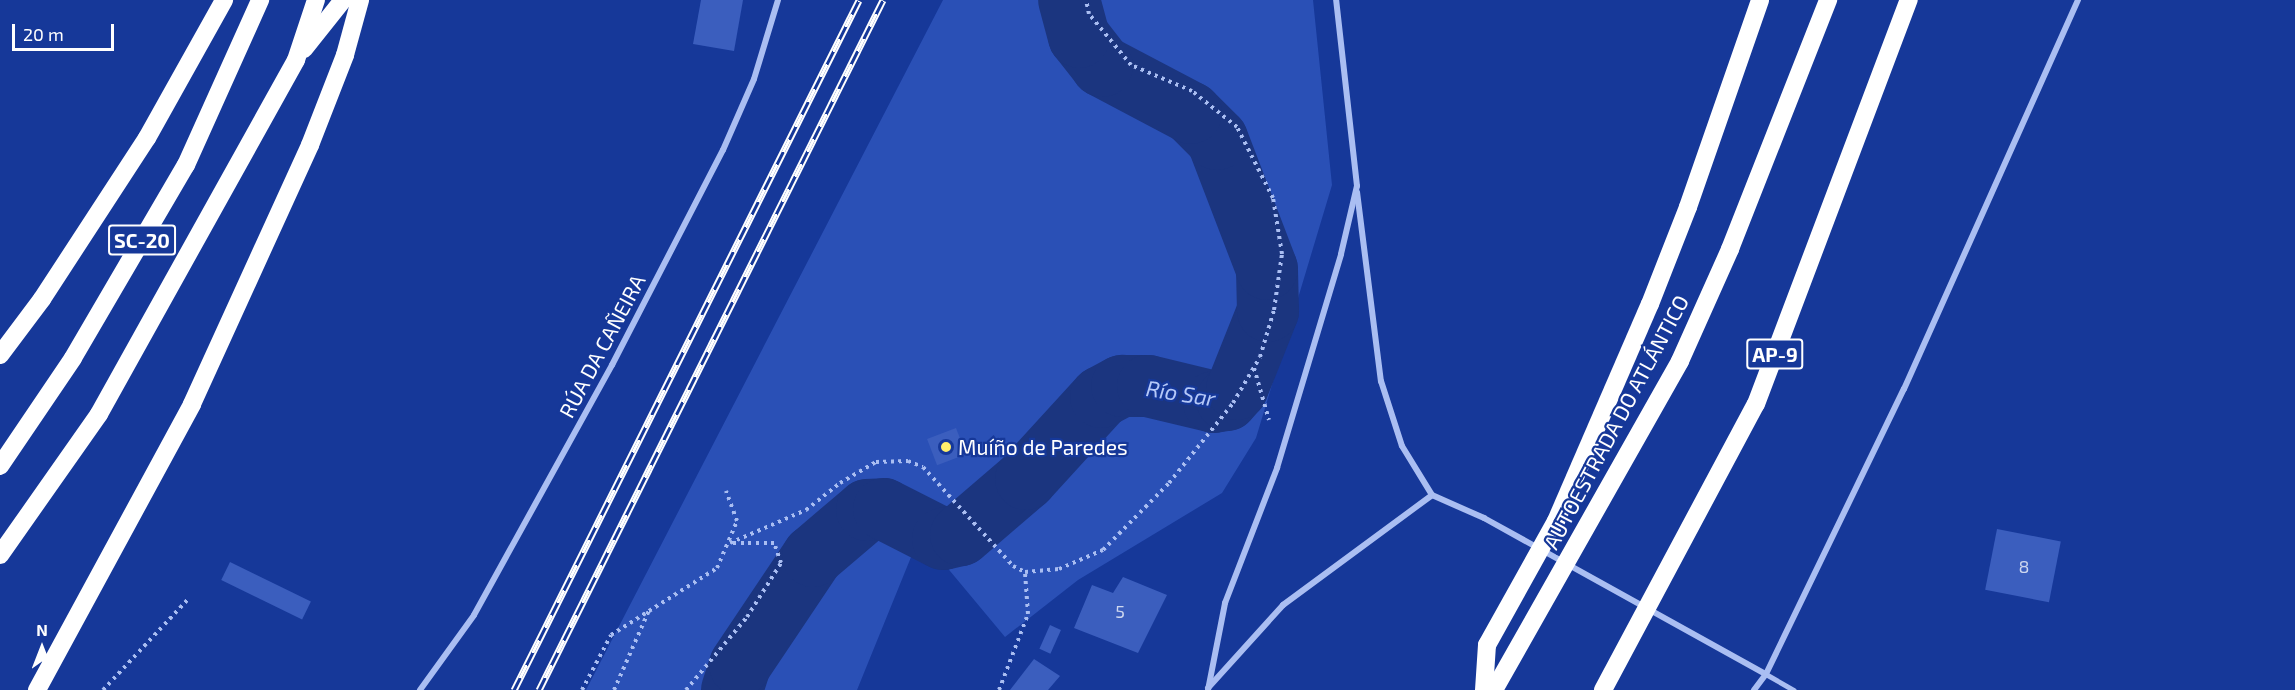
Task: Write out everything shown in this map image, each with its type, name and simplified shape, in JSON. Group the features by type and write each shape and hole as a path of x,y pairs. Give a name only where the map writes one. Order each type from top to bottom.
{"highway":[{"path":"0,355 42,299 147,138 224,0"},
{"name":"SC-20","path":"0,466 73,358 186,165 260,0"},
{"name":"SC-20","path":"0,555 99,414 296,60 316,0"},
{"path":"296,60 343,0"},
{"path":"37,690 192,404 310,145 345,55 360,0"},
{"path":"1484,690 1487,645 1556,521 1650,304 1688,207 1760,0"},
{"name":"AUTOESTRADA DO ATLÁNTICO","path":"1494,690 1680,361 1730,249 1828,0"},
{"name":"AP-9","path":"1603,690 1756,404 1909,0"}],"street":[{"name":"RÚA DA CAÑEIRA","path":"420,690 474,615 612,365 723,150 754,79 778,0"},
{"path":"1336,0 1381,381 1402,446 1432,495 1484,518 1746,666 1766,674"},
{"path":"1754,690 1766,674 1904,389 2078,0"},
{"path":"1208,689 1225,603 1277,468 1341,254 1357,186"},
{"path":"1208,689 1283,605 1432,495"}],"lane":[{"path":"1766,674 1794,690"}],"path":[{"path":"730,543 806,510 840,483 876,462 909,461 929,475 1013,566 1026,572 1059,569 1103,550 1169,483 1233,403 1254,368 1274,310 1282,254 1273,198 1237,127 1192,91 1131,65 1089,14 1086,0"},
{"path":"1254,368 1257,389"},
{"path":"582,690 611,636 650,608 717,568 730,543 737,520 726,491"},
{"path":"686,690 747,617 782,563 774,543 730,543"},
{"path":"999,690 1028,614 1026,572"},
{"path":"103,690 190,597"},
{"path":"614,690 650,608"}],"shaded area":[{"path":"943,0 1313,0 1332,185 1256,438 1222,493 1078,580 1005,637 920,535 857,690 586,690"}],"building":[{"path":"701,0 743,0 734,51 693,44"},
{"name":"Muíño de Paredes","path":"956,428 966,454 937,465 927,439"},
{"path":"1997,529 2061,541 2049,602 1985,590"},
{"path":"230,562 311,601 302,619 221,580"},
{"path":"1123,577 1167,595 1138,653 1074,628 1092,585 1113,593"},
{"path":"1050,625 1061,630 1050,654 1039,649"},
{"path":"1034,659 1060,676 1048,690 1010,690"}],"waterway":[{"name":"Río Sar","path":"732,690 740,665 813,556 867,510 884,509 943,539 961,535 1026,479 1101,397 1122,386 1148,386 1214,402 1227,400 1237,389 1268,311 1267,269 1217,139 1191,113 1102,66 1079,37 1069,0"}],"railway":[{"path":"514,690 859,0"},
{"path":"539,690 883,0"}],"place":[{"name":"Muíño de Paredes","path":"946,447"}]}
